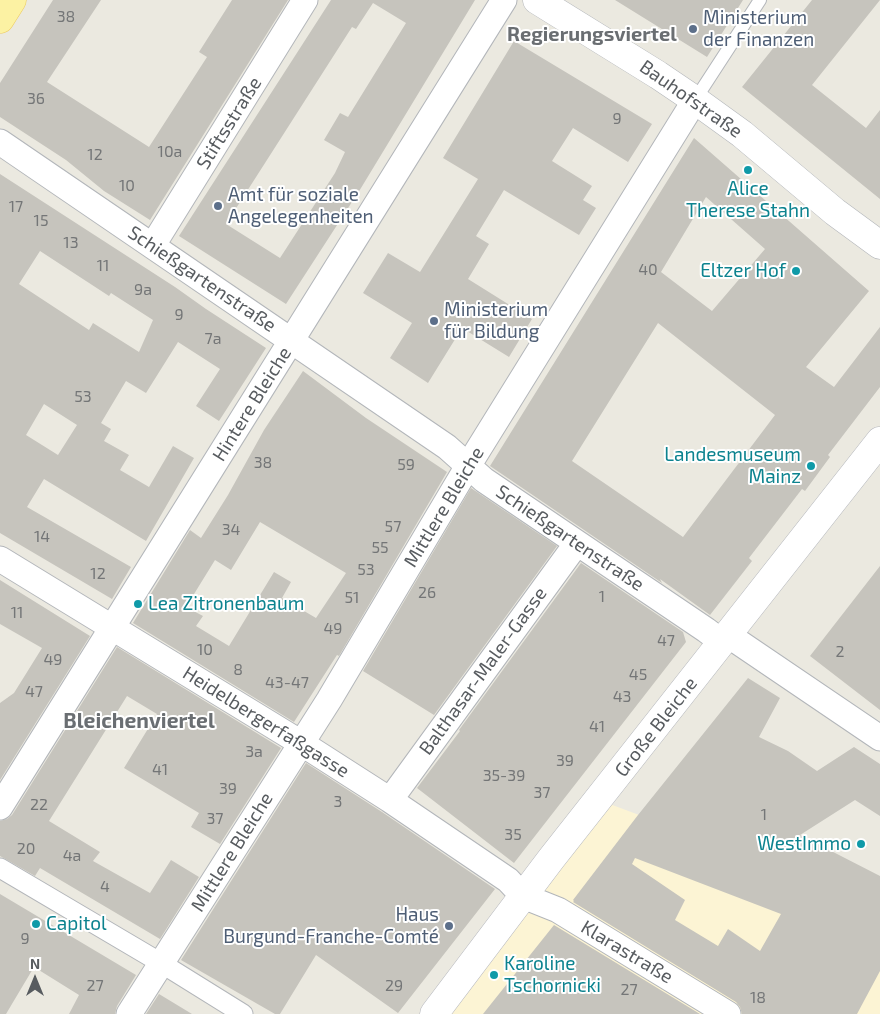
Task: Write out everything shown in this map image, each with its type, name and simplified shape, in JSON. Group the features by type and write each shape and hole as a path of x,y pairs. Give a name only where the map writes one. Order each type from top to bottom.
{"main road":[{"path":"0,19 12,0"},
{"name":"Bauhofstraße","path":"537,0 695,100 742,134 835,212 880,245"},
{"name":"Bauhofstraße","path":"835,212 880,259"},
{"name":"Große Bleiche","path":"434,1014 523,896 880,441"}],"street":[{"name":"Stiftsstraße","path":"153,246 305,0"},
{"name":"Hintere Bleiche","path":"0,807 504,0"},
{"name":"Mittlere Bleiche","path":"129,1014 302,743 468,466 695,100"},
{"name":"Schießgartenstraße","path":"0,142 447,446 484,480 706,630 725,638 880,738"},
{"name":"Balthasar-Maler-Gasse","path":"390,800 526,603 577,542"},
{"name":"Heidelbergerfaßgasse","path":"0,559 302,743 508,880 523,896"},
{"path":"0,868 243,1014"},
{"name":"Klarastraße","path":"523,896 558,910 728,1014"}],"lane":[{"name":"Mittlere Bleiche","path":"695,100 760,0"}],"shaded area":[{"path":"607,803 880,905 880,1014 436,1014"}],"building":[{"path":"53,0 101,0 47,82 149,147 207,57 199,52 232,0 288,0 150,220 104,191 66,160 0,117 0,83"},
{"path":"331,0 475,0 361,188 286,304 179,236","holes":["373,3 406,23 348,117 340,113 324,140 345,152 335,173 280,258 226,224 352,27 356,29"]},
{"name":"Ministerium der Finanzen","path":"615,0 743,0 707,57"},
{"path":"812,0 880,0 812,85 866,128 880,110 880,199 742,87"},
{"path":"514,41 652,124 628,162 573,128 552,161 592,186 583,200 596,208 579,235 504,190 476,236 489,244 468,279 532,319 509,357 462,328 428,383 390,358 412,323 363,293 388,253 420,272 478,179 443,158"},
{"path":"694,138 869,291 806,367 834,387 880,327 880,387 828,455 830,457 805,491 802,489 749,558 752,561 710,615 660,579 662,583 490,466","holes":["706,197 765,249 712,311 661,272","658,323 775,415 683,537 572,461"]},
{"path":"0,174 266,348 219,421 196,406 220,369 178,342 146,393 126,381 101,423 111,429 104,441 129,455 120,470 149,487 173,446 194,458 146,541 44,479 27,507 131,567 112,599 0,533","holes":["40,251 109,296 111,293 153,320 139,352 93,323 89,330 19,284","44,404 77,425 58,455 26,435"]},
{"path":"303,371 366,418 447,472 339,656 337,655 294,722 133,623 190,530 201,538 228,495 264,430","holes":["260,522 346,573 316,618 282,598 291,582 274,572 229,646 196,626 203,616 186,607 215,560 231,570"]},
{"path":"471,488 557,546 434,715 363,671"},
{"path":"581,563 683,632 686,642 514,863 417,788"},
{"path":"880,566 880,710 810,656"},
{"path":"0,580 90,636 0,780 0,703 14,693 42,648 0,624"},
{"path":"117,647 281,748 220,844 191,827 199,813 124,768 157,714 127,696 49,821 100,852 93,861 150,893 171,860 199,877 160,939 40,868 35,876 0,856 0,821 12,815"},
{"path":"748,678 780,698 759,737 788,751 817,771 854,747 880,764 880,816 855,800 800,835 880,876 880,971 857,1014 742,1014 736,1002 573,902 638,815","holes":["635,858 781,914 760,951 728,929 718,946 675,920 685,900 632,864"]},
{"path":"306,763 495,889 398,1013 316,955 280,1014 275,1014 181,960"},
{"path":"0,894 136,975 117,1006 115,1014 69,1014 79,995 34,967 6,1014 0,1014"},
{"path":"554,925 700,1014 483,1014"},
{"path":"159,994 192,1014 146,1014"}],"place":[{"name":"Ministerium der Finanzen","path":"693,29"},
{"name":"Alice Therese Stahn","path":"748,170"},
{"name":"Amt für soziale Angelegenheiten","path":"218,206"},
{"name":"Eltzer Hof","path":"796,271"},
{"name":"Ministerium für Bildung","path":"434,321"},
{"name":"Landesmuseum Mainz","path":"811,466"},
{"name":"Lea Zitronenbaum","path":"138,604"},
{"name":"WestImmo","path":"861,844"},
{"name":"Capitol","path":"36,924"},
{"name":"Haus Burgund-Franche-Comté","path":"449,926"},
{"name":"Karoline Tschornicki","path":"494,975"}],"district":[{"name":"Regierungsviertel","path":"592,34"},
{"name":"Bleichenviertel","path":"139,721"}]}
